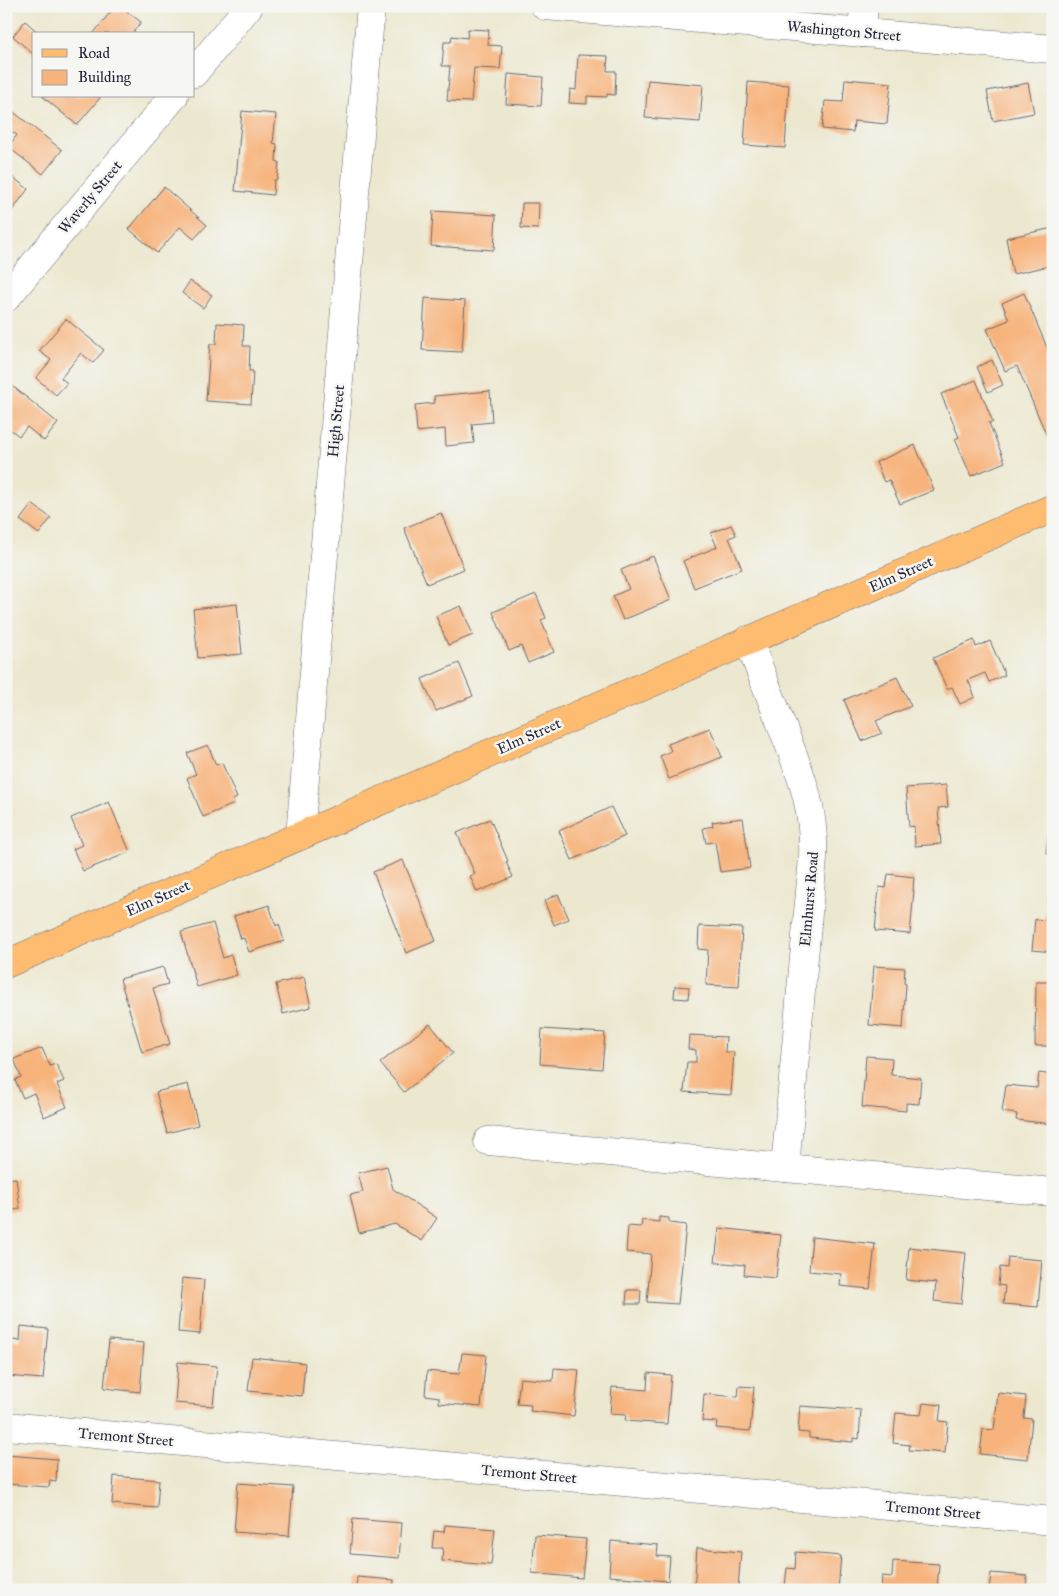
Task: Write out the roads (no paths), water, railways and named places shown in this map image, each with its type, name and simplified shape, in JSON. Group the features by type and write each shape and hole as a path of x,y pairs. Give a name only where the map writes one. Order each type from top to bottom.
{"main road":[{"name":"Elm Street","path":"6,964 1053,508"}],"street":[{"path":"195,71 249,6"},
{"name":"High Street","path":"300,836 371,6"},
{"name":"Washington Street","path":"545,6 863,19 1053,49"},
{"name":"Waverly Street","path":"6,298 172,98"},
{"name":"Elmhurst Road","path":"748,640 806,788 813,829 813,858 785,1168"},
{"path":"488,1141 1053,1192"},
{"name":"Tremont Street","path":"6,1426 1053,1521"}]}
